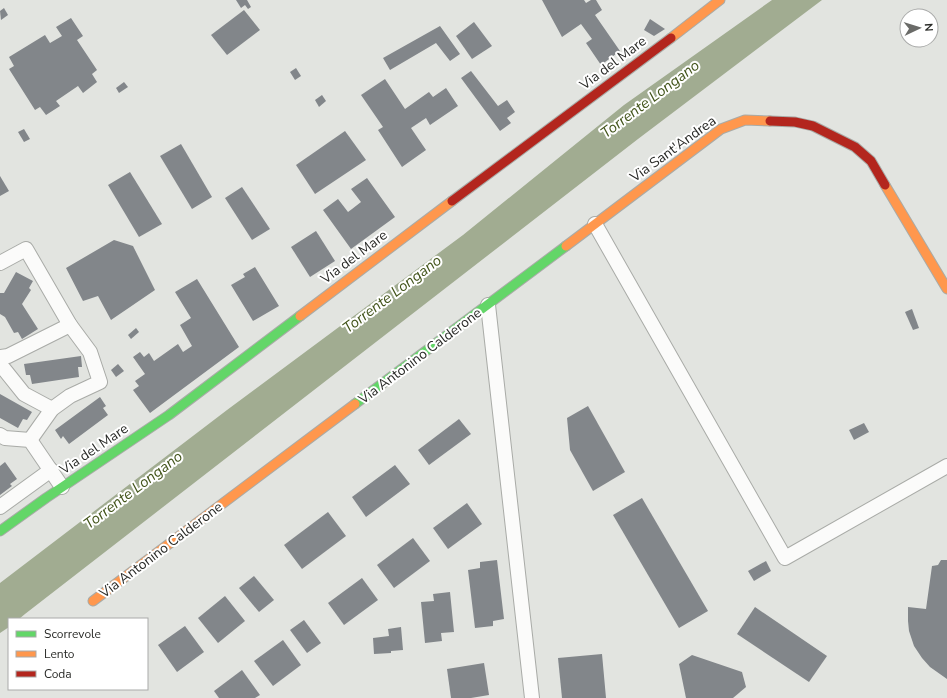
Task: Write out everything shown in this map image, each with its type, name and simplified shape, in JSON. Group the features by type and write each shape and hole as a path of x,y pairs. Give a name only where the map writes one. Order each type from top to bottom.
{"street":[{"name":"Via del Mare","path":"0,531 169,415 464,191 720,0"},
{"name":"Via Sant'Andrea","path":"488,304 721,129 745,120 795,122 813,126 854,147 871,161 947,289"},
{"path":"595,224 786,558 947,466"},
{"path":"0,263 26,249 70,325 90,352 100,382 70,396 52,409 30,440"},
{"name":"Via Antonino Calderone","path":"93,601 488,304"},
{"name":"Via Antonino Calderone","path":"488,304 532,698"},
{"path":"0,357 8,356 70,325"},
{"path":"0,364 24,394 52,409"},
{"path":"2,439 30,440"},
{"path":"30,440 62,488"},
{"path":"0,507 51,470"}],"water":[{"name":"Torrente Longano","path":"772,0 822,0 638,139 20,618 8,618 8,628 0,633 0,583 227,410 463,235 624,105"}],"building":[{"path":"236,0 247,0 251,7 248,9 245,5 241,8"},
{"path":"542,0 584,0 586,3 591,0 596,0 602,10 595,15 620,51 601,65 586,43 592,39 581,24 562,37"},
{"path":"4,8 8,15 1,20 0,11"},
{"path":"244,10 260,30 227,55 211,35"},
{"path":"71,18 83,36 77,40 97,70 92,74 97,82 83,93 78,86 56,101 60,106 46,115 40,107 35,110 9,69 14,66 9,57 45,35 50,43 62,36 56,27"},
{"path":"650,19 665,29 654,36 644,30"},
{"path":"474,22 492,46 472,59 456,36"},
{"path":"440,26 460,54 450,61 436,43 390,70 383,58"},
{"path":"296,68 301,76 295,80 290,72"},
{"path":"471,71 498,106 507,100 515,112 507,118 511,123 500,131 461,78"},
{"path":"385,79 405,109 429,92 433,97 446,88 458,106 430,125 426,118 411,128 426,150 402,167 378,130 383,127 361,95"},
{"path":"124,82 128,87 119,93 116,88"},
{"path":"322,95 326,101 319,107 315,100"},
{"path":"24,129 30,139 24,142 18,132"},
{"path":"345,131 366,160 315,194 296,165"},
{"path":"181,144 212,197 192,209 160,156"},
{"path":"130,172 162,224 139,237 108,185"},
{"path":"0,176 9,191 0,196"},
{"path":"367,178 395,217 351,249 323,210 338,199 348,212 361,202 351,189"},
{"path":"242,187 270,229 252,240 225,198"},
{"path":"316,231 335,261 310,277 291,247"},
{"path":"114,240 133,246 155,290 111,320 98,296 83,301 66,268"},
{"path":"255,267 279,306 253,321 231,285 245,277 243,274"},
{"path":"16,272 33,281 29,288 31,290 22,304 38,329 22,339 18,332 14,333 5,317 0,314 0,293 4,293"},
{"path":"197,279 239,347 150,413 133,390 139,386 135,381 145,374 133,357 140,352 144,357 149,353 154,361 178,344 183,352 192,346 180,325 191,318 175,292"},
{"path":"912,309 919,328 913,330 905,312"},
{"path":"136,328 139,332 131,339 128,335"},
{"path":"81,356 82,367 78,367 79,377 32,384 30,375 26,375 24,364"},
{"path":"118,364 124,371 116,377 111,370"},
{"path":"0,394 32,412 27,420 23,419 18,428 0,418"},
{"path":"100,397 106,406 103,408 108,415 69,444 63,436 61,439 55,430"},
{"path":"588,406 625,472 593,491 570,450 567,418"},
{"path":"459,419 471,434 429,465 418,450"},
{"path":"864,423 869,432 854,440 849,430"},
{"path":"5,462 17,479 10,484 12,486 0,495 0,466"},
{"path":"395,465 410,484 366,517 352,497"},
{"path":"642,498 708,611 679,628 613,515"},
{"path":"467,503 482,524 448,549 433,528"},
{"path":"328,512 346,536 302,569 284,545"},
{"path":"413,538 430,561 394,588 377,565"},
{"path":"497,560 504,619 493,621 493,626 475,628 468,570 480,568 480,562"},
{"path":"941,560 947,560 947,679 930,667 922,658 914,646 909,631 908,621 908,607 926,609 932,566 938,565"},
{"path":"766,561 771,571 754,581 748,571"},
{"path":"254,576 274,600 259,612 239,588"},
{"path":"362,578 378,600 344,625 328,603"},
{"path":"450,592 454,632 441,633 442,641 425,643 421,602 434,601 433,594"},
{"path":"225,596 245,621 218,643 198,618"},
{"path":"755,607 827,656 809,682 737,634"},
{"path":"304,620 321,643 307,653 290,630"},
{"path":"185,626 204,652 177,672 158,645"},
{"path":"401,627 403,650 391,651 391,653 374,654 373,638 389,636 388,629"},
{"path":"283,640 301,665 273,686 254,661"},
{"path":"602,654 606,698 562,698 558,658"},
{"path":"692,655 742,672 746,687 733,698 686,698 679,664"},
{"path":"484,663 489,695 471,698 451,698 447,669"},
{"path":"242,670 260,695 255,698 219,698 214,691"}],"traffic: fast":[{"path":"355,404 566,246"},
{"path":"0,531 169,415 300,316"}],"traffic: slow":[{"path":"671,38 720,0"},
{"path":"566,246 721,129 745,120 770,121"},
{"path":"885,185 947,289"},
{"path":"300,316 452,201"},
{"path":"93,601 355,404"}],"traffic: jam":[{"path":"452,201 671,38"},
{"path":"770,121 795,122 813,126 855,147 871,161 885,185"}]}
